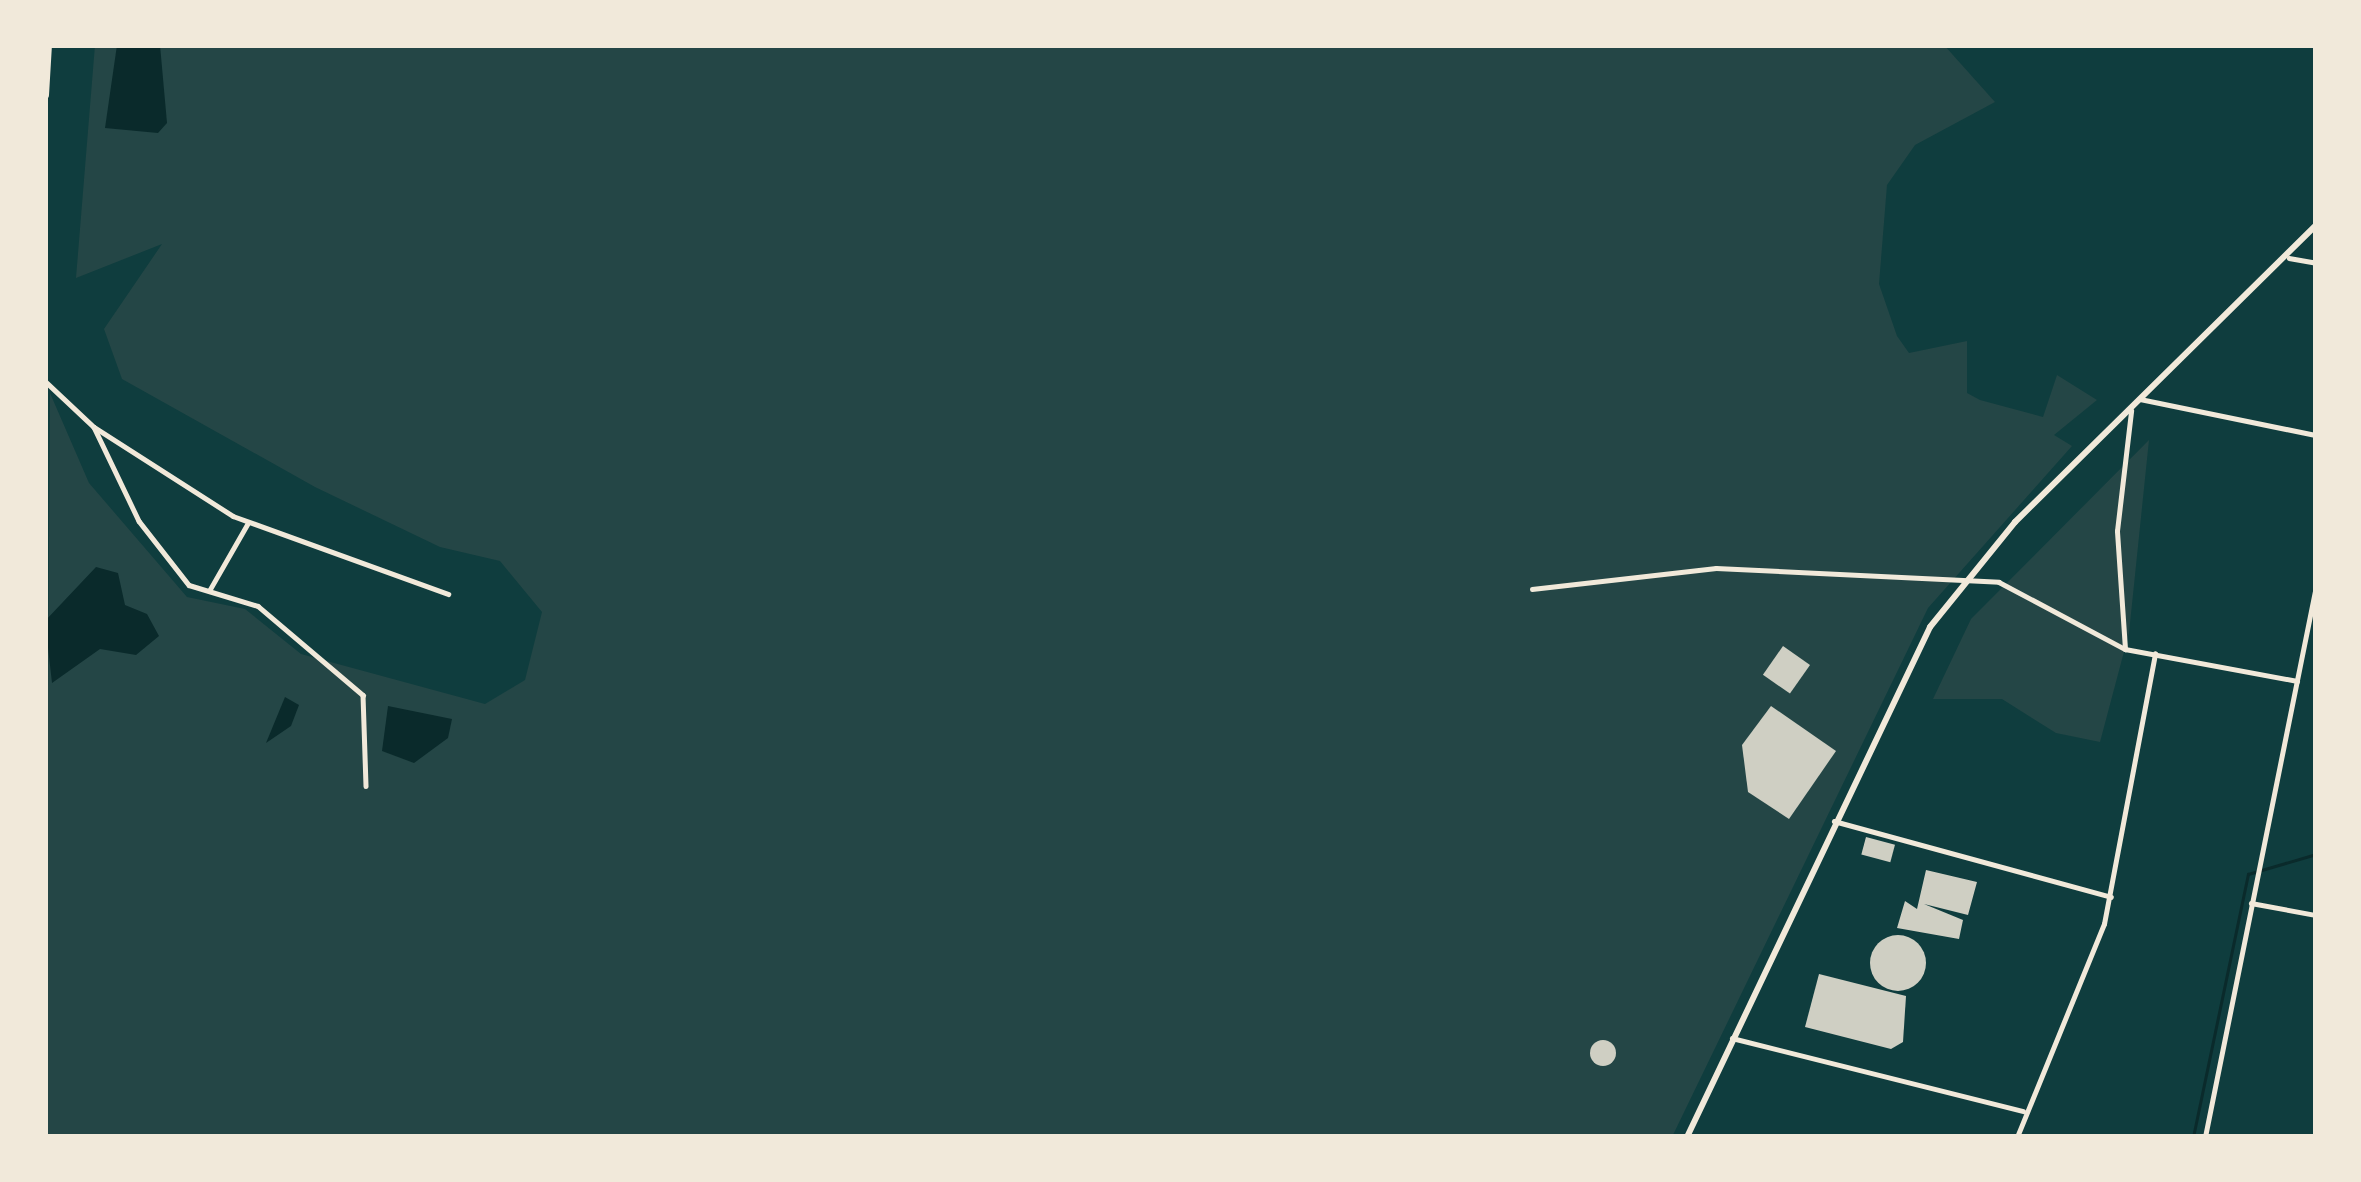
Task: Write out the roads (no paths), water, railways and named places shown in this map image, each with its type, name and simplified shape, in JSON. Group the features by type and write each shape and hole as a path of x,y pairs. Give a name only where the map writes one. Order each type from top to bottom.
{"highway":[{"path":"45,95 47,45"}],"main road":[{"path":"1687,1137 1834,820 1954,594 2129,409 2289,258 2316,224"}],"street":[{"path":"2289,258 2316,263"},
{"path":"45,381 94,428 248,523 448,594"},
{"path":"2140,399 2316,435"},
{"path":"2126,649 2117,531 2129,409"},
{"path":"94,428 139,521 188,586 258,606 363,695 366,786"},
{"path":"208,592 248,523"},
{"path":"1532,589 1716,568 1999,582 2126,649 2297,682"},
{"path":"2205,1137 2316,586"},
{"path":"2017,1137 2111,897 2155,654"},
{"path":"1834,820 2111,897"},
{"path":"2251,903 2316,915"},
{"path":"1732,1038 2026,1112"}],"waterway":[{"path":"2193,1137 2248,874 2316,854"}]}
